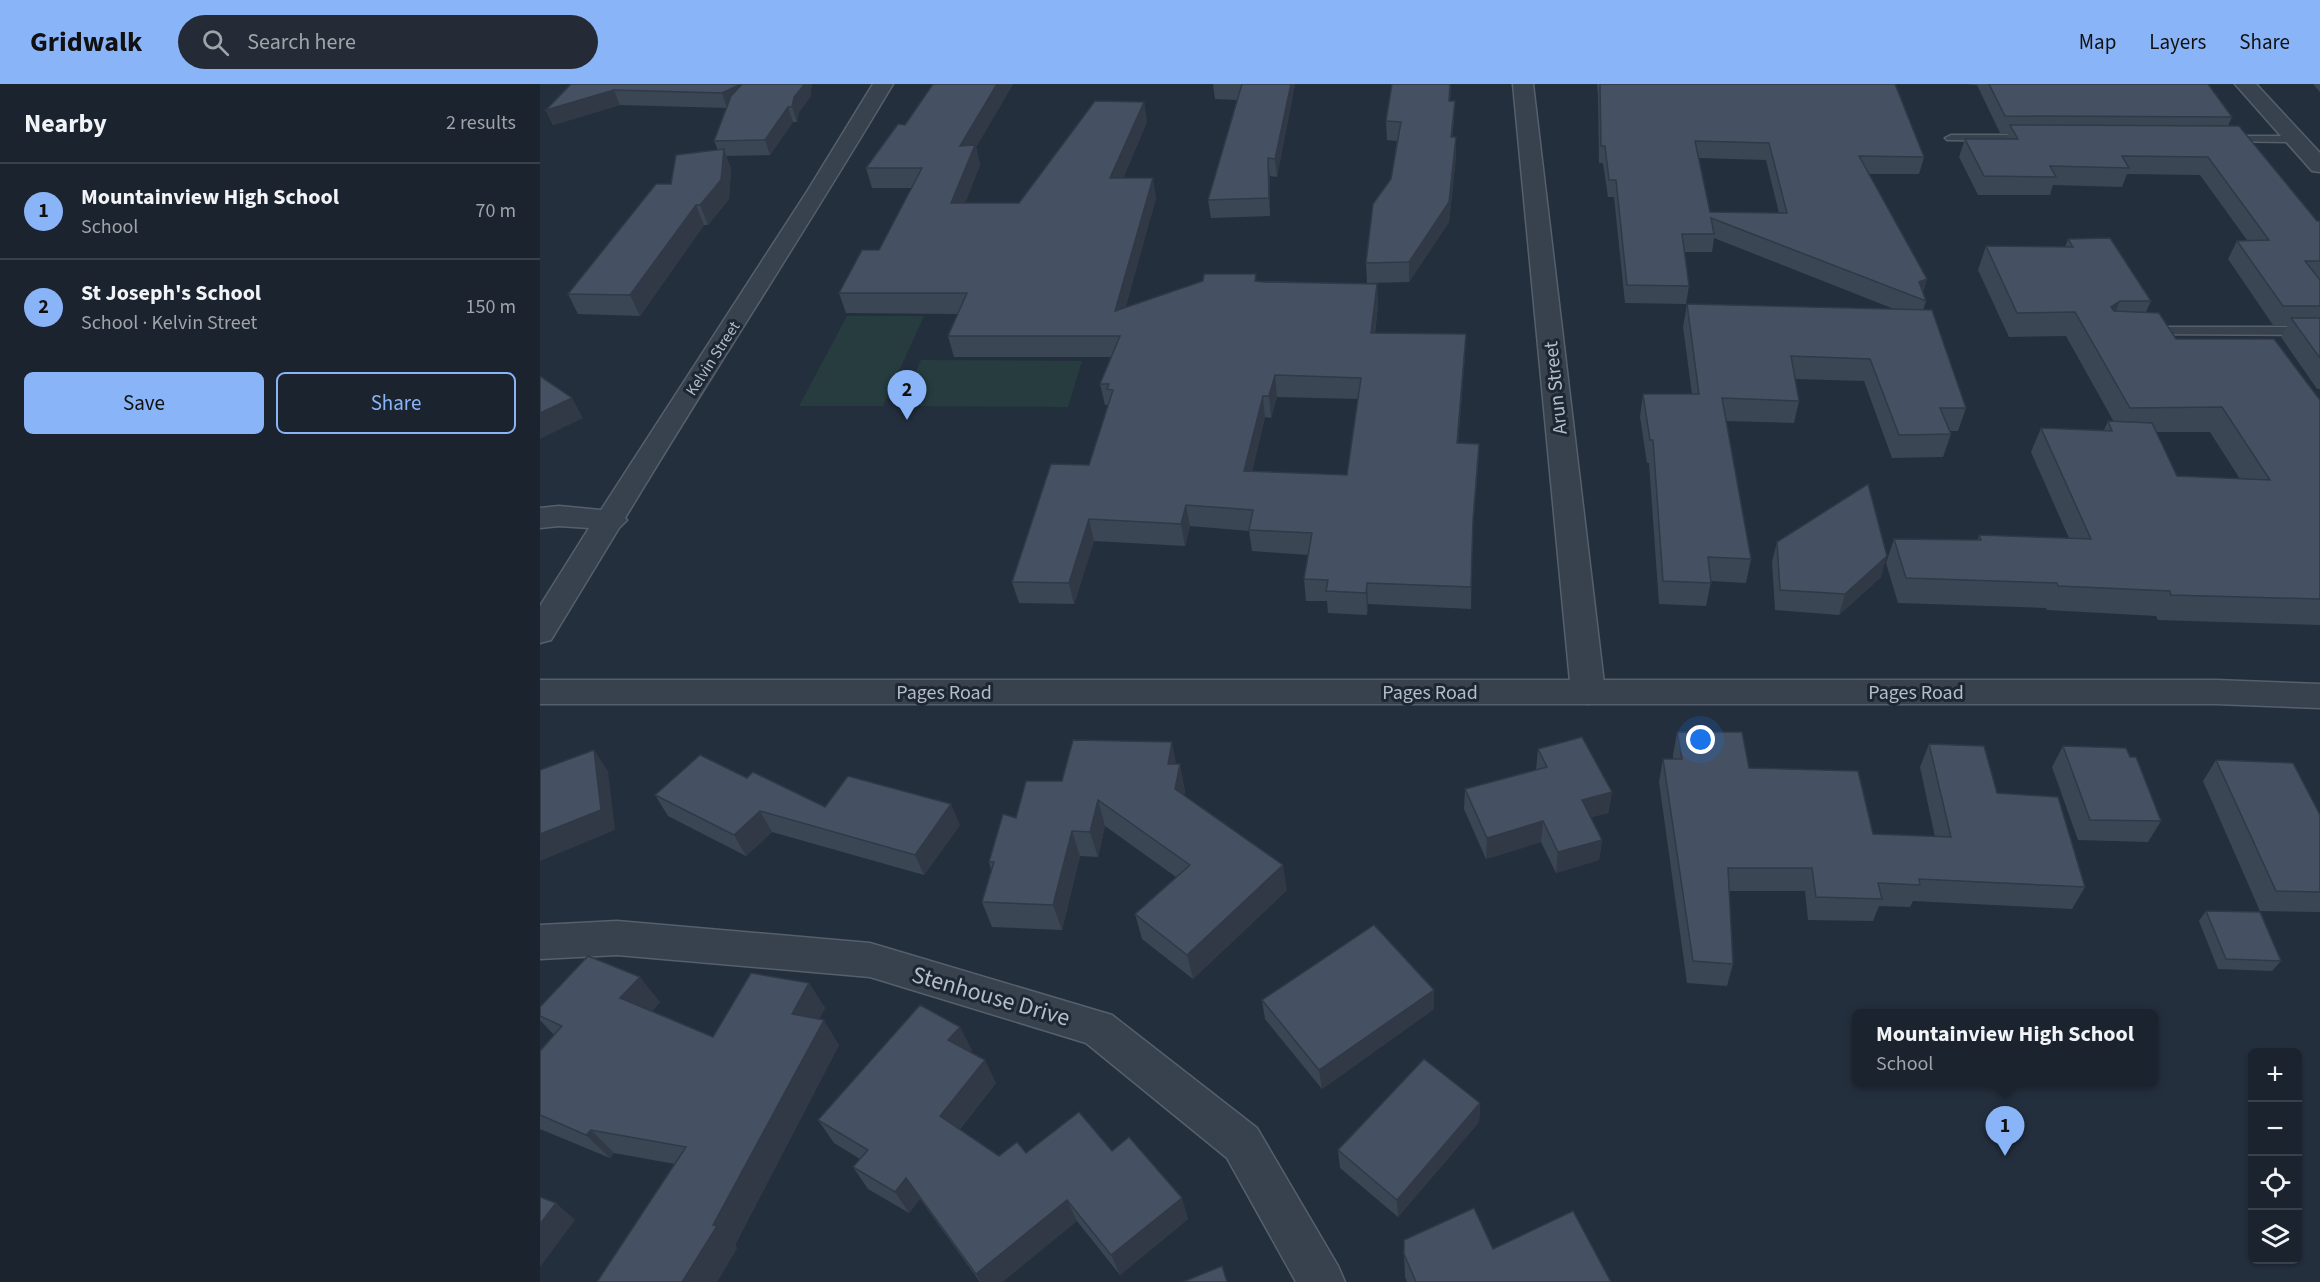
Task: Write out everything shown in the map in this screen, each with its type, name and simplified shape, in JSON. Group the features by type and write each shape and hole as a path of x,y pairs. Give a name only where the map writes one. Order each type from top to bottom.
{"street":[{"name":"Kelvin Street","path":"540,632 819,190 883,84"},
{"name":"Arun Street","path":"1523,84 1588,692"},
{"path":"2245,84 2320,166"},
{"path":"540,518 559,516 612,520"},
{"name":"Pages Road","path":"540,692 2216,692 2320,696"},
{"name":"Stenhouse Drive","path":"540,942 617,938 870,960 1098,1028 1242,1143 1322,1282"}],"lane":[{"path":"1951,138 2046,138"},
{"path":"2212,139 2295,139"},
{"path":"2134,331 2320,331"}],"green space":[{"path":"847,316 924,316 883,406 799,406"},
{"path":"921,360 1082,361 1068,407 901,406"}],"building":[{"path":"571,84 741,84 722,93 614,90 546,110"},
{"path":"742,84 805,84 794,97 792,107 788,107 765,140 714,141 731,96"},
{"path":"933,84 997,84 960,146 975,145 951,203 1019,203 1095,101 1144,102 1110,178 1153,178 1115,311 1203,281 1204,274 1256,274 1255,281 1265,282 1377,284 1371,333 1466,334 1457,443 1479,444 1471,587 1367,583 1366,593 1326,591 1328,580 1304,579 1312,533 1249,530 1253,510 1186,505 1181,524 1089,519 1069,583 1012,582 1051,464 1089,465 1113,390 1107,389 1109,384 1100,384 1120,336 948,336 967,293 839,293 862,250 879,250 922,168 866,168 898,124 905,125","holes":["1275,375 1361,378 1347,475 1244,471 1263,396 1269,396"]},
{"path":"1242,84 1291,84 1275,159 1268,158 1269,198 1208,200"},
{"path":"1392,84 1450,84 1449,101 1455,101 1451,137 1456,137 1449,202 1409,262 1366,263 1373,204 1391,179 1401,122 1386,121"},
{"path":"1600,84 1895,84 1924,157 1859,156 1927,279 1919,282 1926,301 1711,218 1714,234 1682,234 1689,286 1627,285 1616,180 1609,180 1605,146 1601,146","holes":["1695,141 1769,143 1787,213 1710,212"]},
{"path":"1989,84 2208,84 2232,117 2005,116"},
{"path":"2010,125 2239,126 2317,221 2320,221 2320,261 2305,261 2320,280 2320,306 2283,306 2237,241 2269,240 2208,157 2122,156 2129,168 2050,166 2056,177 1984,176 1965,139 2018,139"},
{"path":"724,149 721,180 700,205 696,205 630,295 568,294 656,184 671,184 676,155"},
{"path":"2110,238 2151,301 2120,301 2111,307 2114,311 2159,313 2176,339 2274,339 2320,400 2320,599 2171,595 2170,591 2058,586 2057,583 1906,578 1894,539 1981,540 1979,535 2091,539 2041,428 2112,431 2108,421 2152,423 2177,476 2270,480 2222,407 2130,408 2075,312 2017,313 1986,246 2073,247 2068,239"},
{"path":"1687,304 1932,310 1966,408 1940,408 1951,434 1899,435 1870,359 1791,356 1799,401 1722,398 1751,559 1708,557 1711,583 1663,581 1653,440 1650,440 1643,394 1699,394"},
{"path":"2291,318 2320,318 2320,358"},
{"path":"540,376 572,398 540,413"},
{"path":"1868,484 1887,556 1845,594 1780,590 1777,542"},
{"path":"1677,732 1742,732 1749,768 1858,771 1873,834 1951,837 1929,744 1984,746 1997,793 2058,797 2085,887 1919,879 1920,885 1878,883 1882,899 1816,897 1812,868 1728,868 1733,964 1693,961 1663,759 1682,759"},
{"path":"1582,737 1612,792 1582,800 1602,840 1558,852 1543,821 1487,838 1465,789 1547,767 1538,749"},
{"path":"1073,740 1172,742 1168,764 1180,764 1175,789 1283,865 1187,955 1135,914 1190,865 1098,800 1090,832 1072,831 1053,905 982,902 994,862 989,862 1003,814 1016,818 1026,781 1062,781"},
{"path":"2063,746 2126,748 2130,757 2136,757 2161,821 2090,820"},
{"path":"594,750 601,810 540,834 540,770"},
{"path":"700,755 747,778 753,772 825,807 848,776 951,804 915,855 760,811 734,835 655,795"},
{"path":"2216,760 2293,763 2320,815 2320,892 2276,891"},
{"path":"2206,911 2260,912 2281,961 2226,959"},
{"path":"1374,925 1434,990 1319,1070 1262,1000"},
{"path":"588,956 640,977 620,998 713,1037 751,973 809,983 792,1014 824,1020 713,1225 717,1226 682,1282 597,1282 686,1147 591,1130 586,1135 540,1115 540,1051 562,1026 540,1016 540,1007"},
{"path":"920,1005 960,1027 948,1040 985,1060 940,1116 999,1156 1017,1142 1026,1153 1079,1112 1112,1151 1129,1137 1182,1198 1111,1255 1067,1200 976,1274 906,1178 895,1192 853,1167 868,1150 818,1120"},
{"path":"1424,1059 1480,1103 1397,1200 1338,1150"},
{"path":"540,1197 556,1203 540,1224"},
{"path":"1474,1208 1493,1249 1573,1211 1611,1282 1416,1282 1404,1254 1404,1240"},
{"path":"1222,1266 1227,1282 1183,1282"}],"place":[{"name":"St Joseph's School","path":"907,420"},
{"name":"Mountainview High School","path":"2005,1156"}]}
